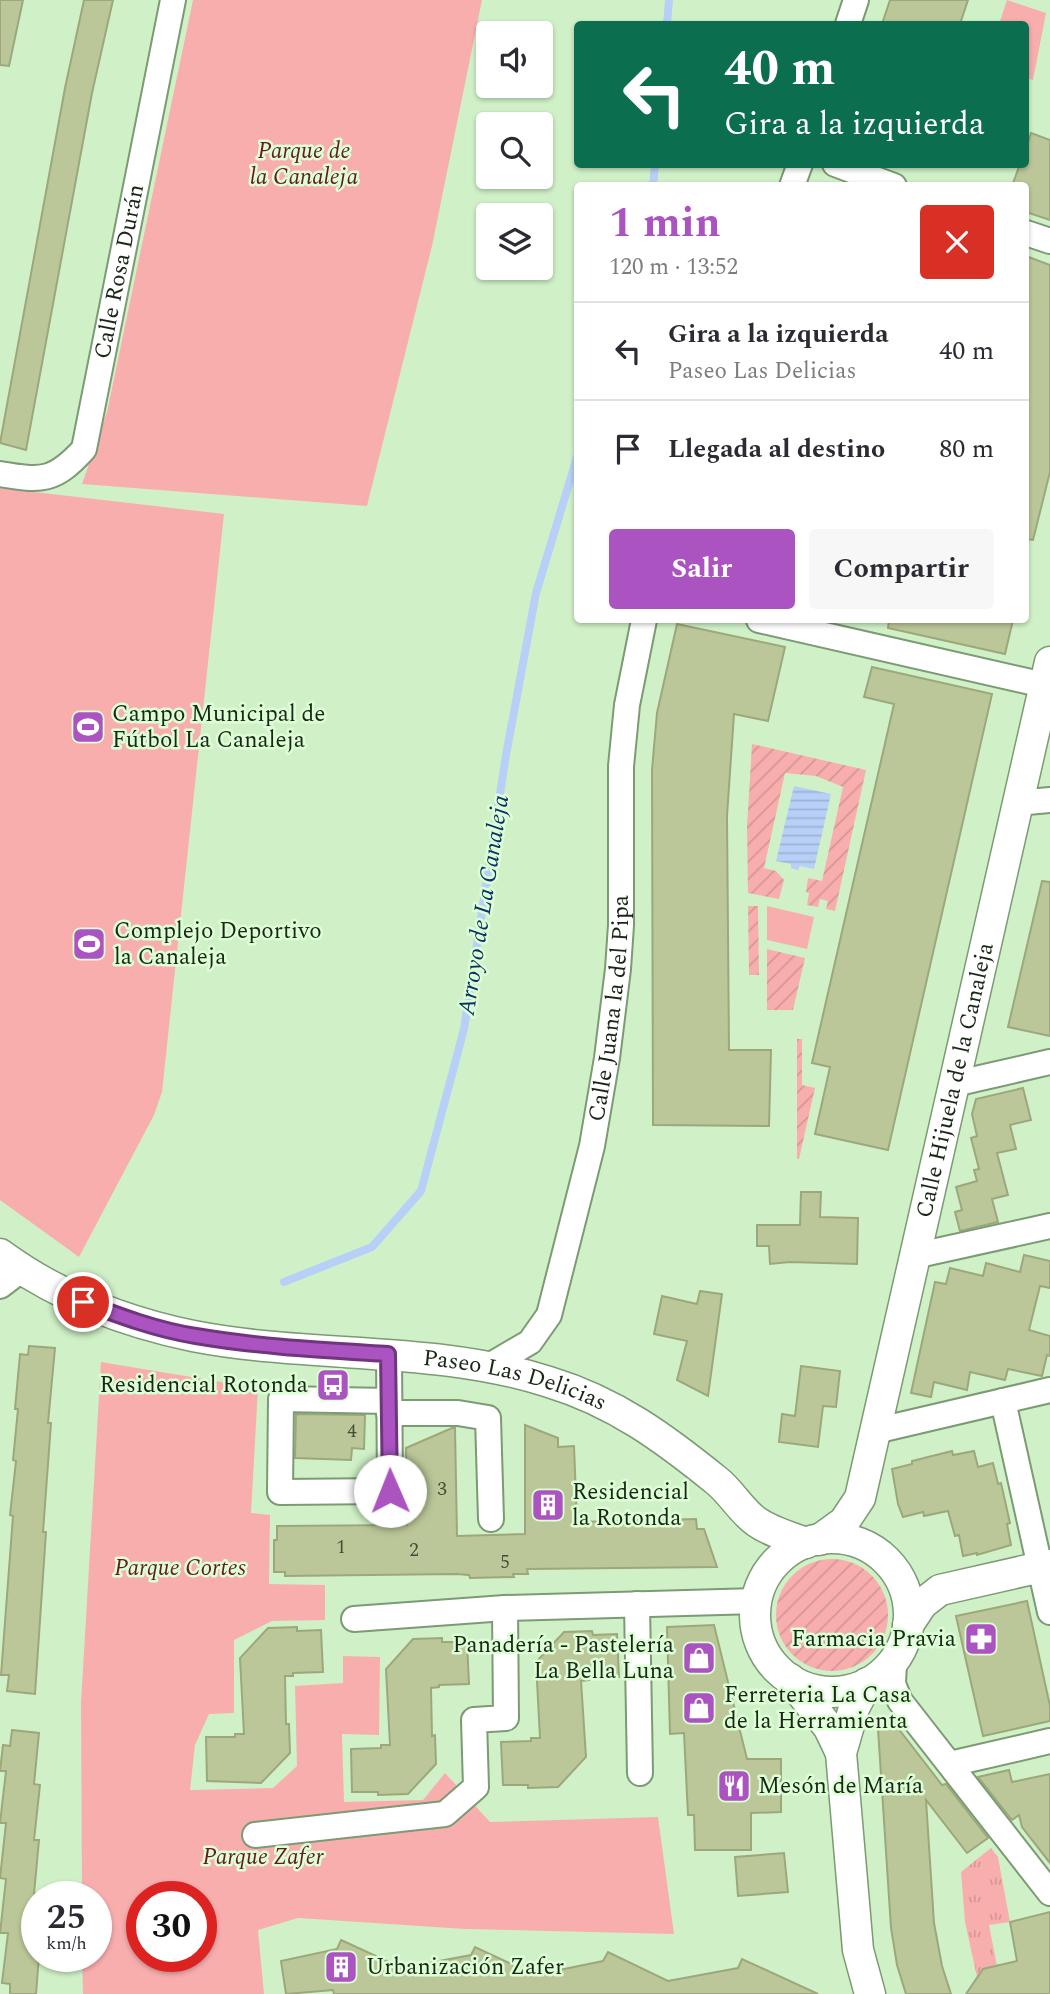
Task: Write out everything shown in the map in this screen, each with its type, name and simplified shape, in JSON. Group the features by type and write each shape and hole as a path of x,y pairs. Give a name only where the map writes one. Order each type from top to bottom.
{"street":[{"name":"Calle Rosa Durán","path":"0,474 36,480 66,469 84,449 173,0"},
{"path":"849,21 856,0"},
{"path":"846,168 883,182"},
{"path":"1029,234 1050,241"},
{"name":"Calle Juana la del Pipa","path":"489,1366 530,1342 549,1315 592,1146 618,969 621,925 621,765 627,705 643,623"},
{"path":"775,623 1047,674"},
{"name":"Calle Hijuela de la Canaleja","path":"812,1541 844,1522 860,1498 1047,674"},
{"path":"1017,803 1050,800"},
{"path":"954,1084 1050,1062"},
{"path":"914,1256 1050,1226"},
{"name":"Paseo Las Delicias","path":"7,1270 138,1322 194,1336 489,1366 551,1382 610,1405 665,1439 724,1487 756,1522 812,1541"},
{"path":"388,1354 389,1407 390,1491 280,1492 281,1399 389,1407 458,1413 488,1418 491,1519"},
{"path":"875,1431 1050,1390"},
{"path":"1003,1401 1045,1566 1050,1612"},
{"name":"Calle Hijuela de la Canaleja","path":"860,1498 865,1527 885,1560"},
{"path":"756,1522 762,1553 756,1620 761,1643 772,1663 789,1679 829,1728 841,1753 857,1938 870,1994"},
{"path":"760,1594 766,1576 780,1558 812,1541 826,1538 851,1540 885,1560 917,1584 940,1590"},
{"path":"789,1679 810,1689 833,1692 856,1689 877,1678 894,1661 905,1640 910,1617 906,1594 885,1560"},
{"path":"908,1625 922,1604 940,1590 1045,1566"},
{"path":"354,1619 505,1608 637,1604 760,1594"},
{"path":"637,1604 640,1773"},
{"path":"254,1835 445,1814 476,1787 474,1720 506,1718 505,1608"},
{"path":"894,1661 894,1684 900,1701 1050,1893"},
{"path":"841,1753 854,1708 867,1683"},
{"path":"950,1764 1050,1741"}],"green space":[{"name":"Parque de la Canaleja","path":"193,0 482,0 432,246 367,506 82,484 107,412"},
{"path":"1007,0 1046,13 1033,80 1029,79 1029,21 1000,21"},
{"name":"Complejo Deportivo la Canaleja","path":"0,488 224,514 162,1092 154,1115 79,1257 0,1200"},
{"path":"752,744 866,770 835,911 826,909 828,901 820,899 818,907 807,905 808,878 822,881 843,787 816,776 785,773 764,868 776,871 784,880 779,899 748,893 747,827"},
{"path":"748,906 758,906 759,975 749,975"},
{"path":"767,906 814,917 807,949 767,940"},
{"path":"767,949 805,958 793,1010 767,1010"},
{"path":"797,1039 802,1039 802,1085 815,1088 799,1159 797,1159"},
{"path":"101,1362 258,1388 251,1513 270,1515 269,1584 325,1585 325,1620 272,1621 234,1640 234,1713 209,1714 195,1745 190,1790 273,1788 297,1766 295,1686 343,1683 343,1656 380,1657 379,1735 342,1734 344,1802 423,1800 445,1773 490,1822 658,1817 674,1934 465,1929 298,1918 258,1930 264,1994 83,1994 82,1972 112,1972 112,1881 82,1881 81,1703"},
{"path":"832,1559 853,1563 872,1575 884,1594 888,1615 884,1636 872,1655 853,1667 832,1671 811,1667 792,1655 780,1636 776,1615 780,1594 792,1575 811,1563"},
{"path":"991,1848 998,1857 1010,1922 989,1925 997,1966 983,1969 977,1977 965,1922 961,1872"}],"water":[{"path":"794,786 831,794 814,869 800,866 798,870 791,868 791,864 776,861"}],"building":[{"path":"0,0 23,0 9,66 0,65"},
{"path":"84,0 113,0 92,93 26,450 0,443 65,88"},
{"path":"890,0 968,0 961,21 883,21"},
{"path":"1031,133 1050,140 1050,220 1029,213 1029,182 1013,182 1019,168 1029,168"},
{"path":"1029,257 1050,265 1050,472 1033,540 1029,539"},
{"path":"889,623 1012,623 1005,654 888,628"},
{"path":"677,624 785,647 768,721 734,714 727,816 729,1050 771,1050 769,1126 653,1125 652,770 657,713"},
{"path":"872,667 992,694 888,1150 815,1134 830,1067 812,1063 894,704 864,697"},
{"path":"1042,881 1050,882 1050,1036 1008,1027"},
{"path":"1023,1088 1031,1120 1010,1125 1016,1149 997,1153 1008,1195 992,1199 998,1222 960,1231 955,1212 962,1210 956,1187 977,1181 974,1170 979,1169 971,1138 977,1136 972,1114 976,1099"},
{"path":"801,1192 821,1192 820,1217 858,1218 857,1264 770,1264 769,1246 757,1246 757,1225 800,1225"},
{"path":"1024,1255 1050,1261 1050,1288 1040,1286 1029,1330 1050,1336 1050,1356 1047,1355 1042,1376 1008,1369 1005,1380 970,1372 967,1390 934,1382 931,1397 911,1393 935,1282 946,1284 950,1268 983,1276 986,1263 1020,1272"},
{"path":"700,1291 722,1294 708,1396 677,1380 687,1341 654,1334 662,1296 697,1304"},
{"path":"29,1346 55,1348 48,1423 51,1423 43,1532 46,1532 35,1694 7,1691 9,1675 1,1675 13,1516 10,1515 16,1461 13,1460 18,1409 15,1409 20,1354 28,1355"},
{"path":"801,1366 840,1371 836,1407 823,1406 818,1447 779,1442 782,1414 795,1416"},
{"path":"296,1414 365,1415 364,1449 352,1448 351,1460 295,1458"},
{"name":"Residencial la Rotonda","path":"525,1425 558,1438 558,1447 574,1446 577,1522 696,1519 697,1529 704,1529 717,1567 527,1569 528,1574 513,1574 514,1577 470,1578 469,1575 456,1574 285,1576 285,1572 274,1572 277,1526 407,1525 406,1448 452,1428 455,1428 457,1536 525,1534"},
{"path":"952,1451 953,1455 974,1451 978,1467 993,1463 998,1484 1001,1483 1010,1523 1007,1524 1011,1545 977,1555 963,1556 959,1535 955,1536 948,1511 924,1516 923,1512 903,1517 892,1469"},
{"path":"1027,1601 1050,1706 1050,1721 983,1736 956,1616"},
{"path":"714,1625 747,1759 781,1759 781,1812 751,1813 751,1850 695,1850 694,1815 688,1815 684,1733 670,1734 667,1627"},
{"path":"297,1627 297,1631 321,1630 323,1672 293,1673 293,1676 285,1676 286,1724 289,1724 290,1753 261,1783 207,1781 206,1737 235,1737 235,1734 244,1734 240,1658 268,1628"},
{"path":"592,1631 593,1635 617,1634 619,1677 589,1677 589,1680 581,1681 586,1757 558,1787 503,1785 501,1742 540,1738 536,1662 564,1632"},
{"path":"442,1638 442,1642 467,1642 469,1684 439,1685 431,1688 432,1736 435,1735 436,1764 408,1794 352,1792 351,1749 390,1745 386,1669 413,1639"},
{"path":"891,1719 942,1785 946,1784 988,1838 967,1853 926,1800 934,1923 942,1966 951,1994 906,1994 897,1965 891,1928 878,1729"},
{"path":"12,1730 39,1733 34,1784 40,1785 34,1840 39,1840 35,1881 21,1881 21,1972 38,1972 36,1994 10,1994 10,1984 2,1983 8,1933 0,1933 6,1879 0,1878 6,1823 0,1823 6,1771 0,1771 3,1745 10,1746"},
{"path":"1009,1770 1012,1782 1050,1774 1050,1863 1022,1827 1019,1815 1012,1820 978,1777"},
{"path":"784,1853 788,1892 738,1896 735,1857"},
{"path":"1050,1912 1050,1994 966,1994 983,1969 1017,1961 1010,1922"},
{"name":"Urbanización Zafer","path":"341,1940 402,1968 471,1955 475,1947 535,1975 603,1961 608,1952 668,1981 738,1968 742,1959 818,1994 334,1994 333,1990 286,1994 281,1961 337,1949"}],"waterway":[{"name":"Arroyo de La Canaleja","path":"667,21 669,0"},
{"name":"Arroyo de La Canaleja","path":"653,182 655,168"},
{"name":"Arroyo de La Canaleja","path":"284,1282 372,1247 421,1191 464,1029 506,755 536,593 574,467"}],"place":[{"name":"Campo Municipal de Fútbol La Canaleja","path":"88,727"},
{"name":"Complejo Deportivo la Canaleja","path":"89,944"},
{"name":"Residencial Rotonda","path":"333,1385"},
{"name":"Residencial la Rotonda","path":"548,1505"},
{"name":"Farmacia Pravia","path":"981,1639"},
{"name":"Panadería - Pastelería La Bella Luna","path":"699,1658"},
{"name":"Ferreteria La Casa de la Herramienta","path":"699,1708"},
{"name":"Mesón de María","path":"734,1786"},
{"name":"Urbanización Zafer","path":"341,1967"}],"route":[{"path":"83,1302 138,1322 194,1336 263,1345 388,1354 390,1491"}],"park label":[{"name":"Parque Cortes","path":"180,1568"},
{"name":"Parque Zafer","path":"263,1857"}]}
